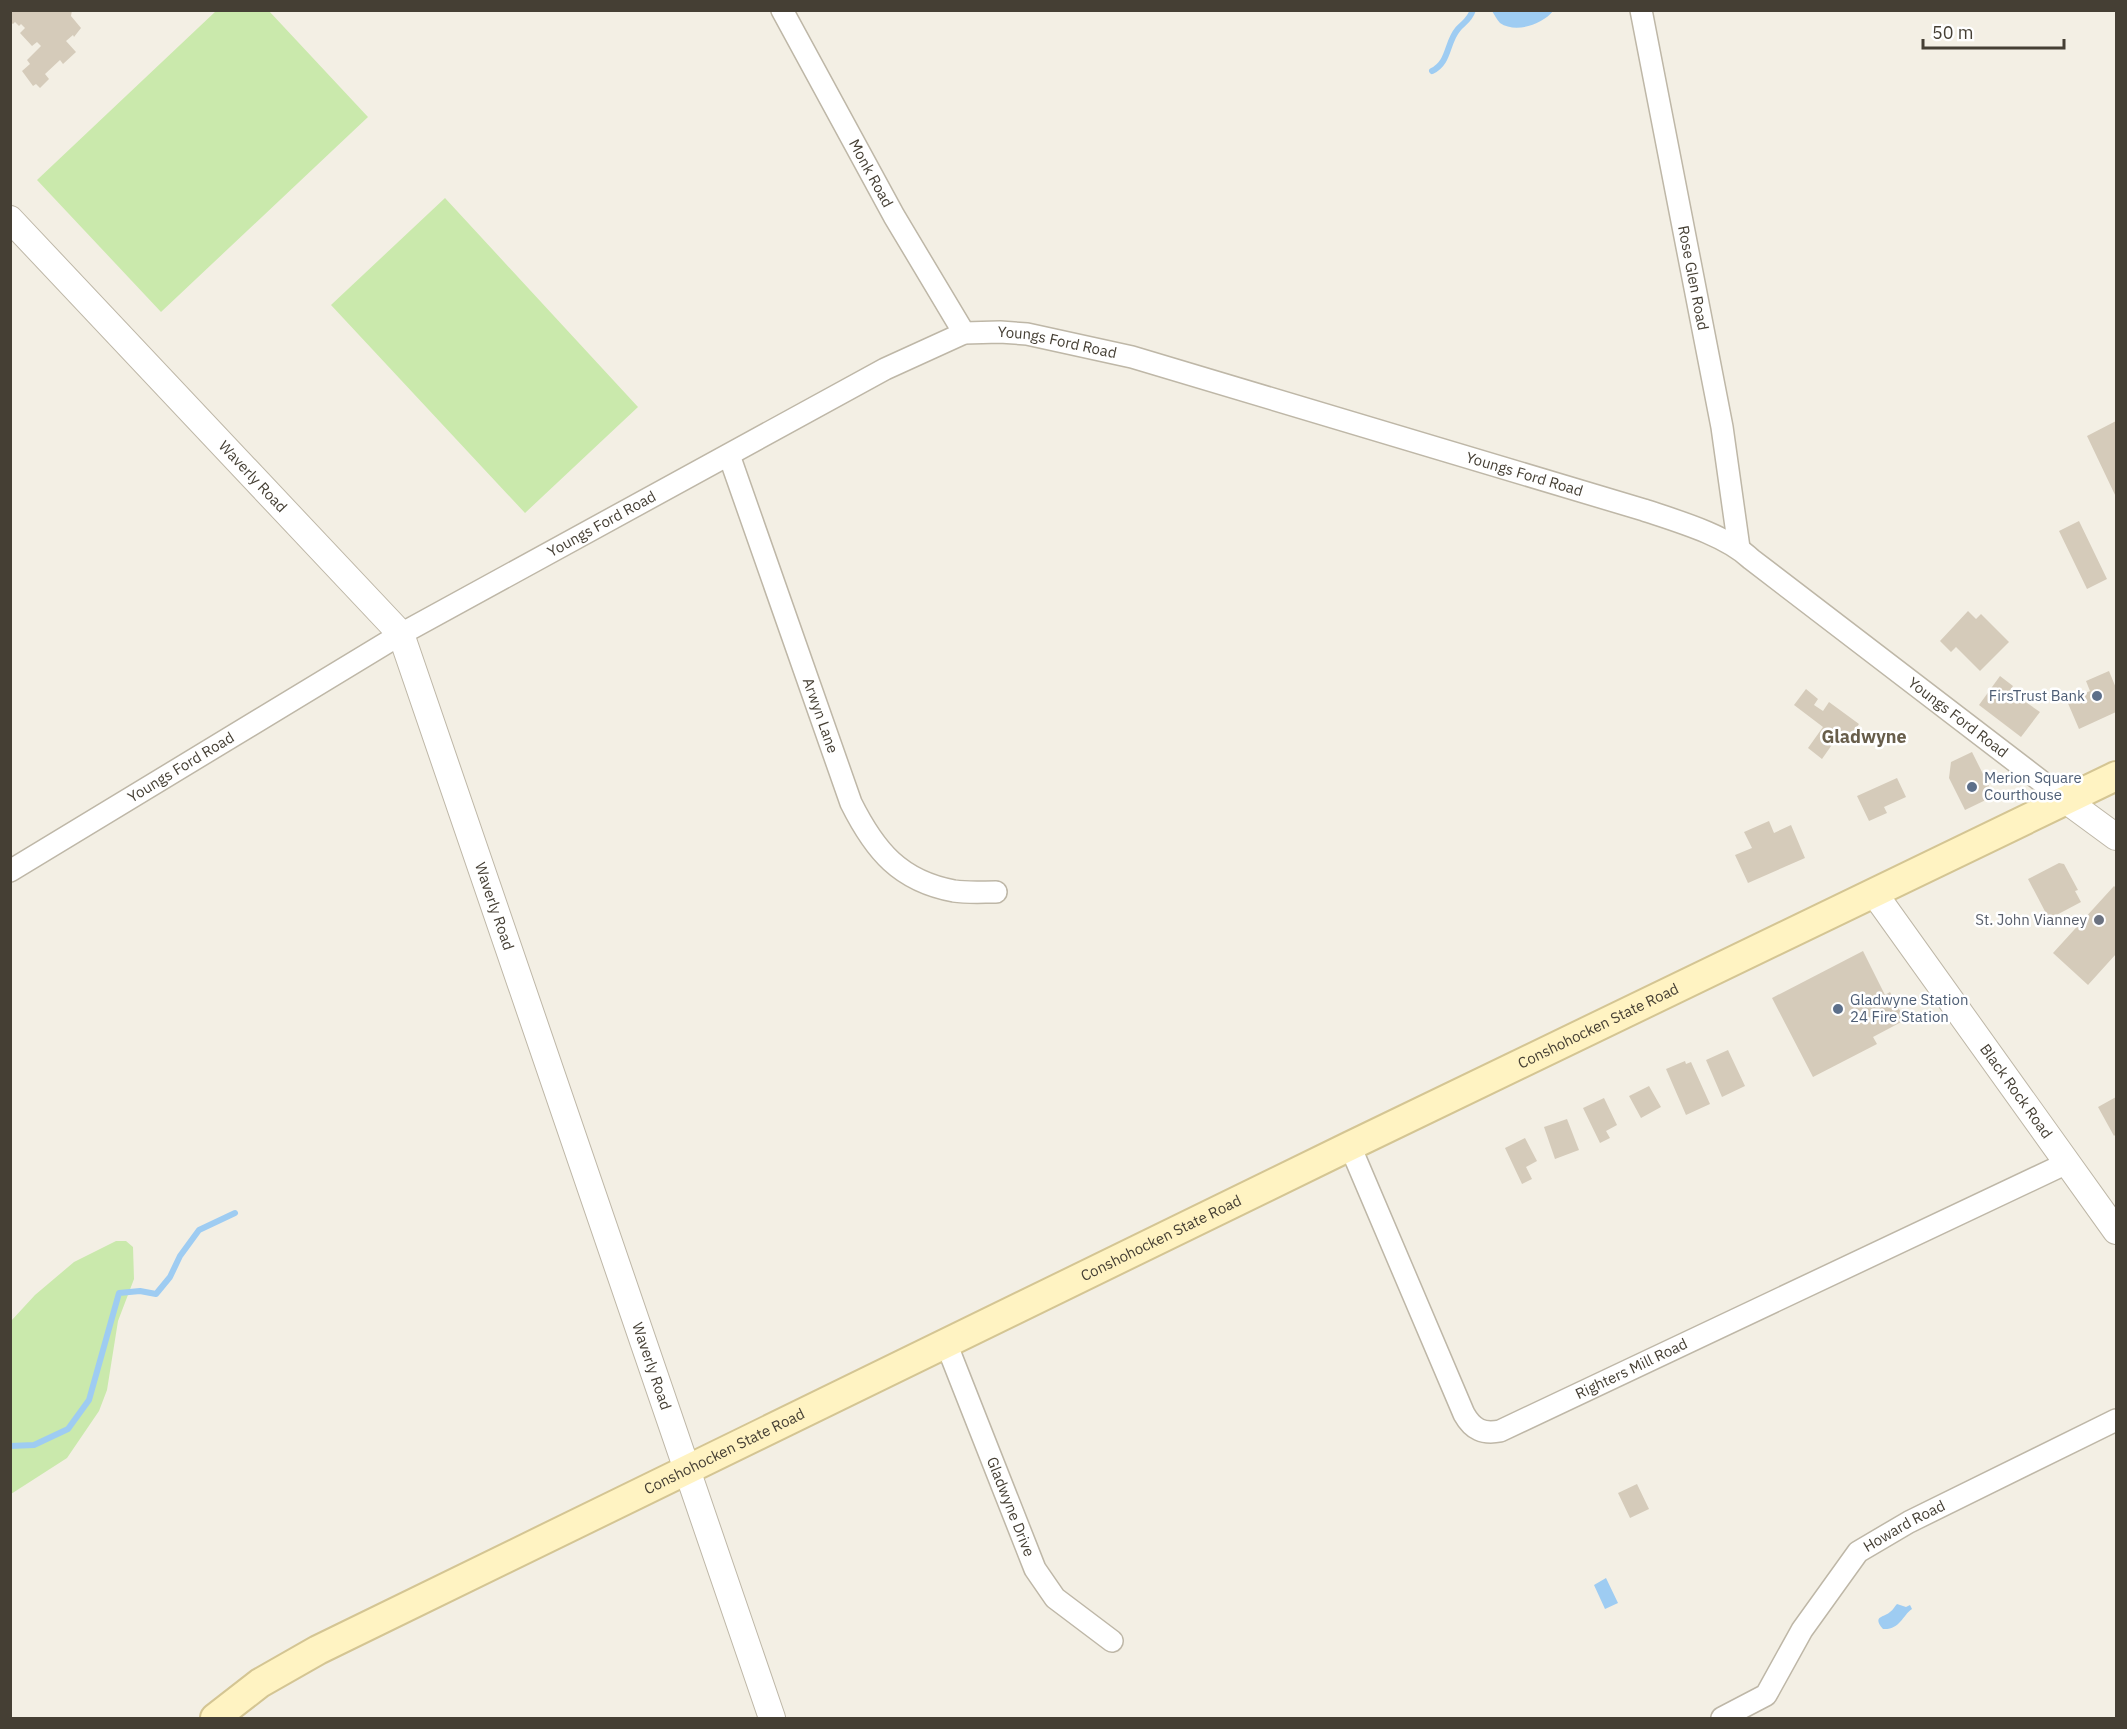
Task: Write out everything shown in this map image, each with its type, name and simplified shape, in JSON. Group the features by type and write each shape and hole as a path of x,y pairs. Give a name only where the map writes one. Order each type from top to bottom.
{"main road":[{"name":"Conshohocken State Road","path":"215,1719 260,1683 286,1667 1350,1146 2116,776"}],"street":[{"name":"Monk Road","path":"782,10 894,216 964,333"},
{"name":"Rose Glen Road","path":"1641,10 1722,427 1739,548"},
{"name":"Waverly Road","path":"10,219 401,634 772,1719"},
{"name":"Youngs Ford Road","path":"10,871 401,634 885,369 964,333 1000,332 1027,334 1132,357 1644,510 1678,521 1739,548 2116,837"},
{"name":"Arwyn Lane","path":"729,455 851,804 862,824 881,852 915,879 928,885 956,891 996,892"},
{"name":"Black Rock Road","path":"1874,894 2116,1231"},
{"name":"Righters Mill Road","path":"1350,1146 1464,1414 1474,1428 1491,1433 1500,1431 2067,1162"},
{"name":"Gladwyne Drive","path":"946,1343 1035,1569 1055,1598 1112,1641"},
{"name":"Howard Road","path":"1722,1719 1766,1695 1802,1630 1858,1552 1909,1522 2116,1420"}],"green space":[{"path":"216,11 269,11 368,117 161,312 37,180"},
{"path":"445,198 638,407 525,513 331,305"},
{"path":"116,1241 126,1241 133,1247 134,1279 118,1321 107,1390 99,1411 67,1458 11,1494 11,1321 35,1295 74,1262"}],"water":[{"path":"1492,11 1553,11 1543,20 1529,26 1514,28 1500,23"},
{"path":"1606,1578 1618,1603 1605,1609 1594,1585"},
{"path":"1897,1604 1906,1607 1910,1605 1912,1609 1897,1625 1883,1629 1878,1622 1879,1619"}],"building":[{"path":"10,10 72,10 71,16 81,28 74,37 73,35 66,41 76,52 63,64 60,60 45,74 49,79 40,88 36,84 33,86 22,71 30,64 27,60 41,46 37,42 32,46 20,33 25,28 21,24 19,26 15,22 13,24 10,22"},
{"path":"2116,421 2116,497 2087,436"},
{"path":"2079,521 2107,579 2087,589 2059,531"},
{"path":"1968,611 1976,619 1981,614 2009,642 1980,671 1956,647 1951,652 1940,641"},
{"name":"FirsTrust Bank","path":"2109,671 2116,688 2116,712 2079,729 2067,701 2090,691 2086,681"},
{"path":"2000,676 2013,686 2010,691 2040,712 2021,737 1979,705"},
{"path":"1806,689 1818,699 1814,705 1823,711 1829,702 1859,724 1844,744 1836,739 1822,759 1808,748 1823,727 1794,705"},
{"name":"Merion Square Courthouse","path":"1972,752 1994,796 1965,810 1949,778 1951,762"},
{"path":"1897,778 1906,797 1884,807 1887,813 1869,821 1857,796"},
{"path":"1769,821 1774,833 1791,825 1805,858 1748,883 1735,855 1752,848 1744,832"},
{"path":"2059,863 2064,864 2078,890 2075,891 2081,902 2049,919 2028,879"},
{"name":"St. John Vianney","path":"2114,886 2116,888 2116,954 2088,985 2053,953"},
{"name":"Gladwyne Station 24 Fire Station","path":"1863,951 1885,995 1890,992 1905,1020 1873,1037 1877,1044 1813,1077 1772,998"},
{"path":"1728,1050 1745,1086 1722,1097 1706,1060"},
{"path":"1685,1061 1686,1064 1691,1062 1710,1104 1686,1115 1666,1069"},
{"path":"1649,1086 1661,1107 1641,1118 1629,1096"},
{"path":"2116,1097 2116,1134 2114,1136 2098,1107"},
{"path":"1604,1098 1617,1125 1606,1131 1610,1138 1600,1143 1583,1108"},
{"path":"1567,1119 1579,1150 1555,1159 1544,1127"},
{"path":"1525,1138 1537,1161 1526,1167 1532,1179 1522,1184 1505,1148"},
{"path":"1637,1484 1649,1509 1630,1518 1618,1493"}],"waterway":[{"path":"1432,71 1442,63 1454,34 1473,10"},
{"path":"10,1446 34,1445 68,1429 89,1400 119,1293 140,1291 156,1294 170,1277 180,1256 199,1230 235,1213"}],"place":[{"name":"FirsTrust Bank","path":"2097,696"},
{"name":"Merion Square Courthouse","path":"1972,787"},
{"name":"St. John Vianney","path":"2099,920"},
{"name":"Gladwyne Station 24 Fire Station","path":"1838,1009"}],"district":[{"name":"Gladwyne","path":"1864,737"}]}
